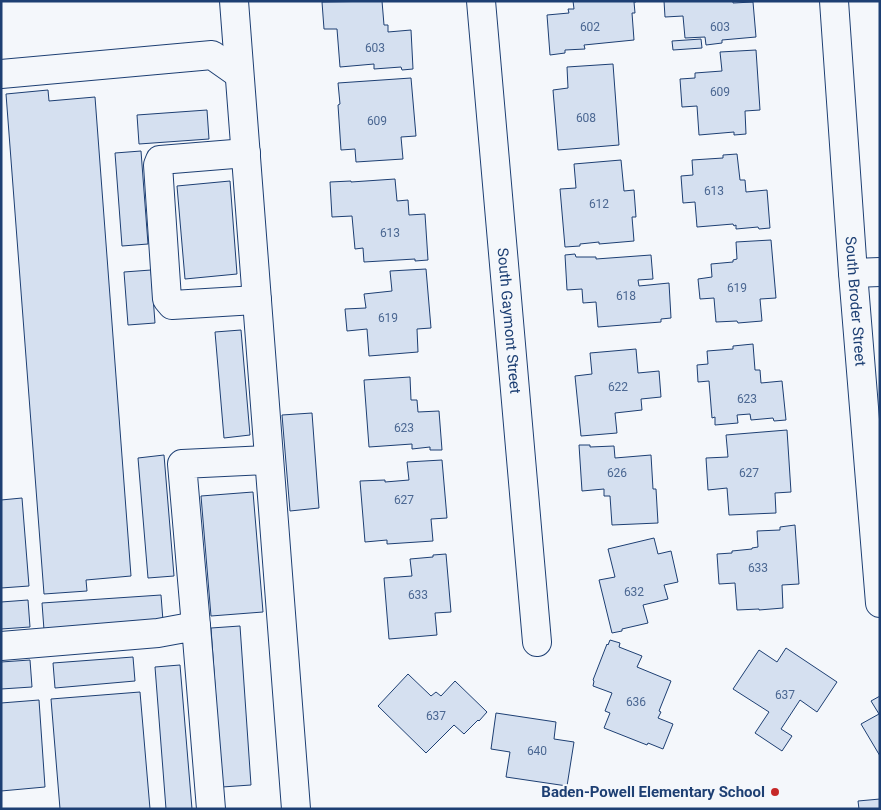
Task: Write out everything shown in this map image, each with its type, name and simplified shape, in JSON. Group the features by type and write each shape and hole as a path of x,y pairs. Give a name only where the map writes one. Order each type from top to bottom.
{"street":[{"path":"234,1 296,809"},
{"name":"South Gaymont Street","path":"481,1 537,642"},
{"name":"South Broder Street","path":"834,1 879,603"},
{"path":"1,74 212,55 239,74"},
{"path":"246,153 160,160 158,165 167,299 172,305 257,300"},
{"path":"853,273 880,272"},
{"path":"211,809 182,464 269,460"},
{"path":"1,646 158,633 196,626"}],"building":[{"path":"382,1 384,25 388,25 388,32 411,30 413,69 402,70 401,67 374,69 374,64 340,67 337,29 324,29 322,2"},
{"path":"573,1 636,1 634,2 635,13 632,13 634,40 584,45 585,49 565,50 565,53 550,55 547,15 569,13 568,9 574,9"},
{"path":"664,1 753,2 756,37 722,40 722,43 706,45 705,37 685,38 683,16 665,17"},
{"path":"701,39 702,48 673,50 672,41"},
{"path":"756,50 760,110 745,111 746,134 734,135 734,132 699,135 697,106 682,107 680,79 695,78 695,73 722,71 720,52"},
{"path":"613,64 619,145 558,150 553,90 568,88 567,67"},
{"path":"411,78 416,136 401,137 403,159 356,162 355,149 341,150 338,83"},
{"path":"48,90 49,101 95,97 131,576 86,580 87,591 44,594 6,94"},
{"path":"207,110 209,139 139,144 137,115"},
{"path":"141,151 148,244 122,246 115,153"},
{"path":"737,154 740,180 745,180 746,192 767,190 770,228 736,229 736,225 734,226 733,224 697,227 695,202 683,203 681,176 693,175 692,160 723,158 723,155"},
{"path":"621,160 624,191 634,190 636,217 632,217 634,241 599,244 599,242 565,247 560,189 576,188 574,164"},
{"path":"395,179 397,201 408,200 409,215 425,214 428,260 364,262 363,248 355,249 352,216 332,217 330,182"},
{"path":"230,181 237,274 185,279 177,186"},
{"path":"771,240 776,298 760,299 762,321 716,322 714,298 700,299 698,279 712,277 711,264 733,262 733,260 737,259 736,242"},
{"path":"575,254 576,257 596,257 596,259 651,255 653,279 638,280 639,286 669,283 671,318 661,319 661,322 598,327 596,302 583,303 582,289 567,290 565,255"},
{"path":"426,269 431,328 417,329 418,352 369,356 367,329 347,331 345,309 366,308 364,294 392,291 390,271"},
{"path":"151,270 155,323 128,325 124,272"},
{"path":"241,330 250,435 224,438 215,332"},
{"path":"753,344 755,370 760,370 761,383 782,381 786,420 774,421 773,418 751,420 750,414 737,415 738,423 715,425 715,417 712,418 709,381 698,382 697,365 708,364 707,351 733,349 733,346"},
{"path":"636,349 638,373 659,371 661,397 641,399 642,410 615,413 617,433 581,436 575,376 592,374 590,353"},
{"path":"410,377 411,400 417,400 418,412 439,411 442,450 430,450 430,447 412,449 412,444 369,447 364,380"},
{"path":"312,413 319,508 290,511 282,415"},
{"path":"787,430 791,492 775,493 776,513 729,515 727,488 708,490 706,458 728,457 726,435"},
{"path":"579,445 590,445 590,447 614,446 615,458 651,455 658,523 612,525 610,496 604,496 604,489 582,491"},
{"path":"164,455 174,576 148,578 138,458"},
{"path":"442,460 447,518 431,519 433,541 387,544 387,540 365,542 360,481 385,480 385,482 409,480 407,462"},
{"path":"253,492 263,612 211,616 201,496"},
{"path":"22,498 29,586 1,588 1,500"},
{"path":"795,525 799,584 782,585 783,608 737,610 735,583 719,584 717,554 732,553 732,551 758,547 757,531 780,530 780,527"},
{"path":"654,538 658,554 671,551 678,582 664,585 668,599 643,605 648,623 612,633 599,580 615,577 608,549"},
{"path":"446,554 451,612 435,613 437,635 389,639 384,578 412,576 410,559"},
{"path":"161,595 163,621 44,630 42,603"},
{"path":"28,600 30,627 1,629 1,602"},
{"path":"240,626 251,785 222,787 211,628"},
{"path":"610,640 620,643 619,647 642,656 637,667 671,681 658,718 673,724 663,749 648,743 647,745 604,728 610,713 605,711 612,693 593,686 593,680"},
{"path":"786,648 837,682 817,712 800,700 781,729 792,736 782,751 755,733 769,712 733,689 759,650 777,662"},
{"path":"133,657 135,681 55,688 53,663"},
{"path":"30,660 32,687 1,689 1,662"},
{"path":"180,665 192,809 166,809 155,667"},
{"path":"408,674 431,696 436,692 441,696 455,681 487,712 464,734 454,725 426,753 378,706"},
{"path":"140,692 150,809 60,809 51,699"},
{"path":"880,696 880,756 861,724 879,714 871,701"},
{"path":"39,700 45,787 1,791 1,703"},
{"path":"496,713 556,722 554,739 574,742 567,786 506,777 510,752 491,749"},
{"path":"880,799 880,809 859,809 858,801"}],"place":[{"name":"Baden-Powell Elementary School","path":"775,792"}]}
